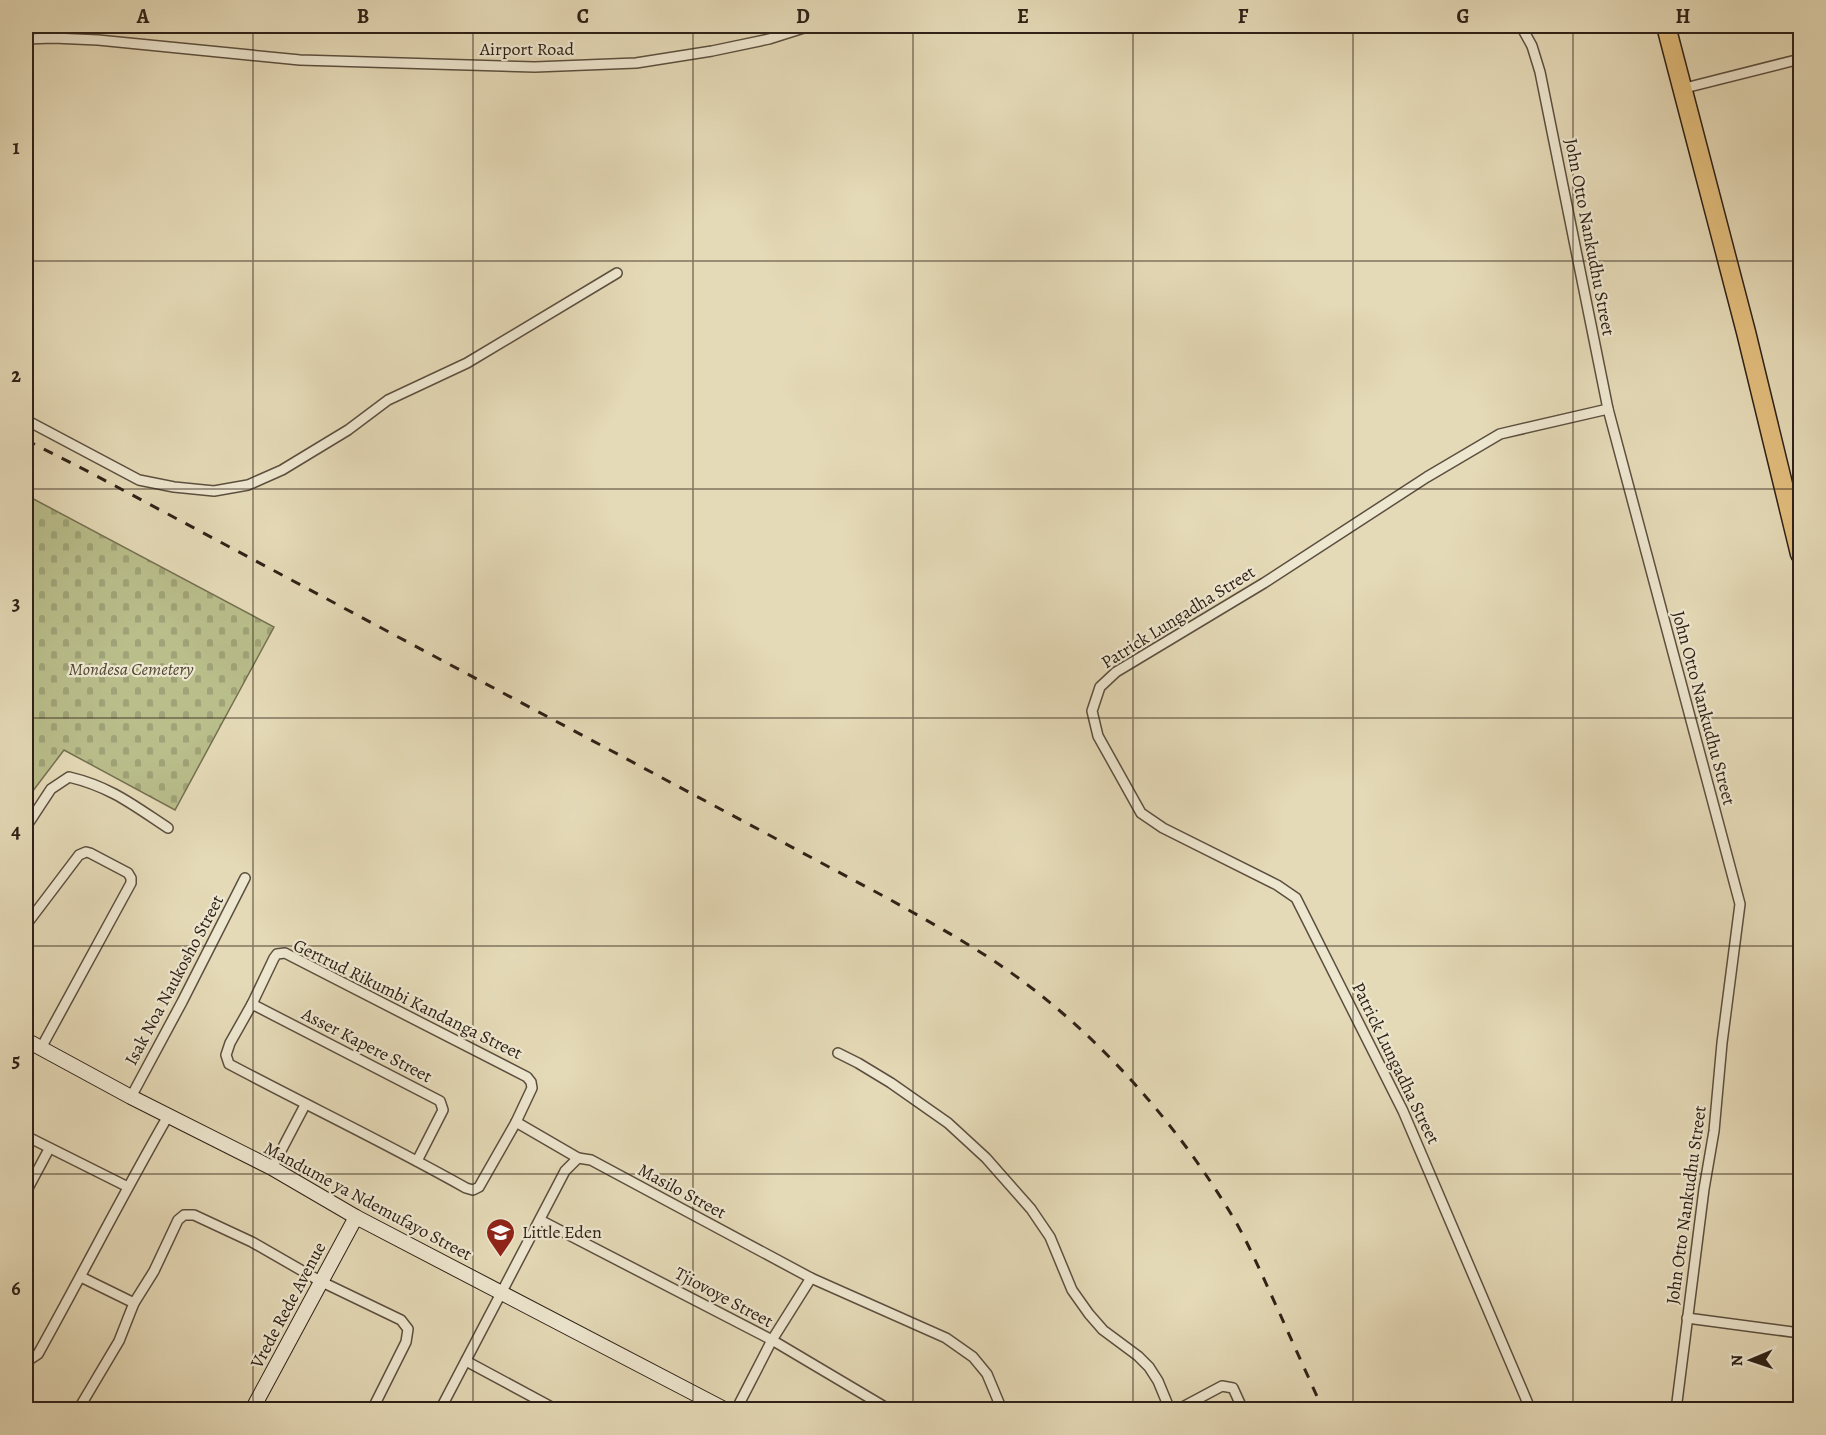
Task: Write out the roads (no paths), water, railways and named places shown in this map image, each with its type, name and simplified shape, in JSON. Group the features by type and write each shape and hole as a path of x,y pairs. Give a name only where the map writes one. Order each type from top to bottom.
{"highway":[{"path":"1666,26 1746,332 1800,554"}],"street":[{"name":"Airport Road","path":"26,39 98,40 300,60 535,67 636,63 712,51 810,26"},
{"name":"John Otto Nankudhu Street","path":"1521,26 1532,46 1540,72 1608,409 1740,904 1722,1043 1714,1131 1704,1189 1676,1410"},
{"path":"1682,88 1800,59"},
{"path":"26,420 140,480 174,487 214,491 248,485 282,470 348,430 388,400 467,363 617,273"},
{"name":"Patrick Lungadha Street","path":"1533,1410 1529,1406 1403,1111 1296,898 1277,885 1163,828 1141,813 1098,736 1092,711 1100,687 1116,672 1264,583 1427,477 1500,434 1608,409"},
{"path":"26,827 51,789 69,777 91,782 117,794 168,828"},
{"path":"26,925 79,855 90,853 128,873 131,878 41,1048"},
{"name":"Isak Noa Naukosho Street","path":"131,1097 245,878"},
{"name":"Gertrud Rikumbi Kandanga Street","path":"285,953 527,1077 532,1088 516,1122 479,1187 473,1190 466,1188 229,1064 226,1055 230,1042 252,1004 274,958 277,954 285,953"},
{"name":"Asser Kapere Street","path":"252,1004 440,1101 443,1110 417,1161"},
{"name":"Mandume ya Ndemufayo Street","path":"26,1040 131,1097 272,1168 356,1217 726,1410"},
{"path":"838,1053 891,1083 948,1123 986,1158 1031,1209 1050,1237 1072,1290 1089,1314 1103,1330 1149,1367 1158,1381 1170,1410"},
{"path":"272,1168 305,1105"},
{"path":"26,1359 29,1360 38,1354 168,1116"},
{"name":"Masilo Street","path":"516,1122 578,1158 591,1160 811,1278 946,1338 973,1357 987,1374 1002,1410"},
{"path":"26,1136 128,1187"},
{"path":"26,1192 49,1149"},
{"path":"440,1410 565,1171 578,1158"},
{"path":"82,1408 119,1341 134,1303 154,1271 178,1220 184,1215 194,1215 252,1242 321,1281 401,1320 408,1329 406,1342 372,1410"},
{"name":"Vrede Rede Avenue","path":"252,1410 356,1217"},
{"name":"Tjiovoye Street","path":"540,1220 772,1340 890,1410"},
{"path":"81,1277 134,1303"},
{"path":"736,1410 772,1340 811,1278"},
{"path":"1687,1318 1800,1333"},
{"path":"466,1361 557,1410"},
{"path":"1177,1410 1222,1386 1233,1388 1243,1410"}],"railway":[{"path":"26,440 889,899 969,945 1018,978 1091,1039 1156,1108 1185,1146 1243,1235 1323,1410"}],"place":[{"name":"Little Eden","path":"501,1258"}],"park label":[{"name":"Mondesa Cemetery","path":"131,669"}]}
